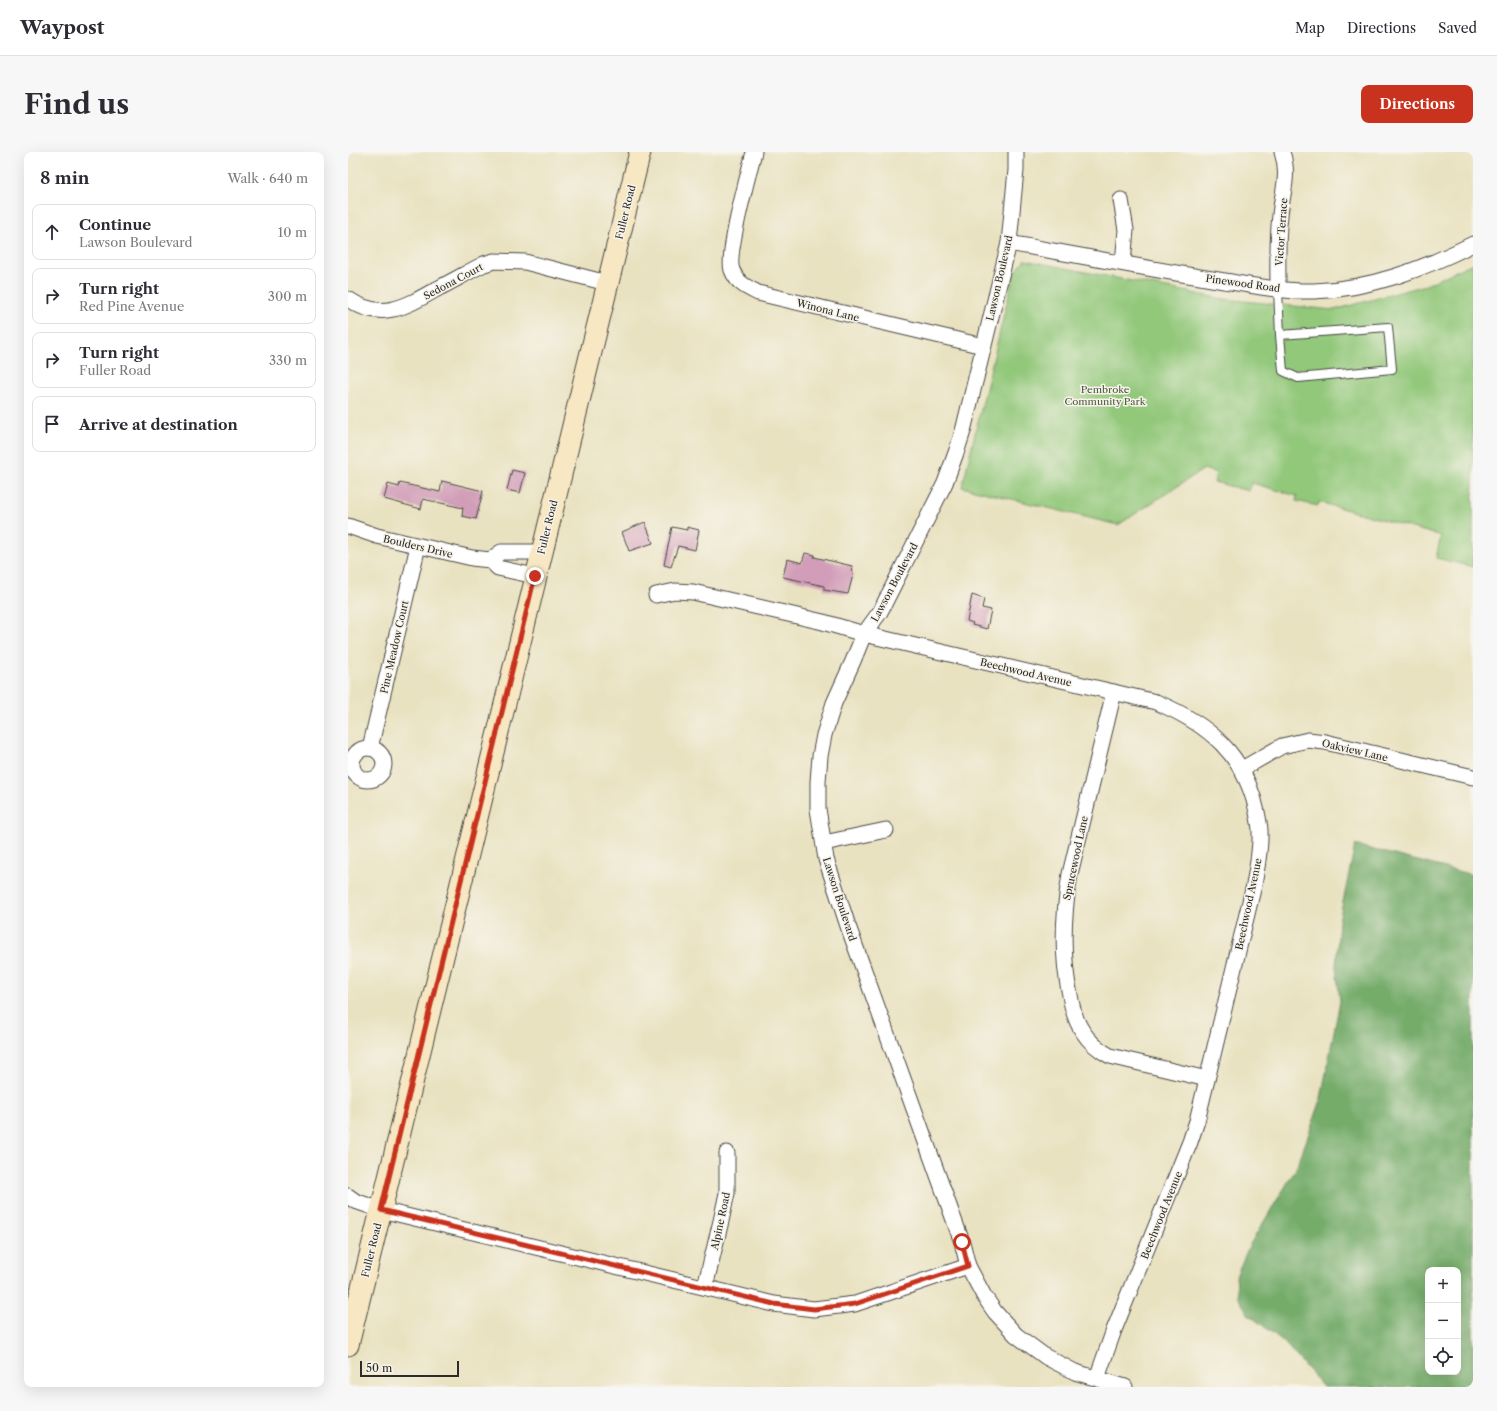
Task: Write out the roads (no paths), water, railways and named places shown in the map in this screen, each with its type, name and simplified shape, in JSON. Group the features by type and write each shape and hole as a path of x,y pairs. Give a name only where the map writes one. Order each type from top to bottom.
{"street":[{"name":"Fuller Road","path":"348,1345 640,152"},
{"name":"Winona Lane","path":"754,152 732,249 731,268 738,281 745,287 758,293 982,346"},
{"name":"Lawson Boulevard","path":"1016,152 1016,170 1009,243 982,346 963,431 945,483 880,612 864,634 854,661 834,703 823,742 818,782 818,809 826,859 848,926 962,1242 968,1266 984,1296 995,1312 1016,1335 1046,1358 1075,1372 1125,1387"},
{"name":"Victor Terrace","path":"1278,289 1280,216 1286,176 1282,152"},
{"path":"1121,200 1126,230 1123,263"},
{"name":"Pinewood Road","path":"1009,243 1278,289 1314,291 1358,286 1391,278 1413,271 1473,244"},
{"name":"Sedona Court","path":"348,299 363,307 377,311 392,310 408,306 484,264 494,261 525,262 607,283"},
{"name":"Boulders Drive","path":"348,526 377,536 458,556 490,560 498,568 535,576"},
{"name":"Pine Meadow Court","path":"370,748 418,546"},
{"path":"490,560 501,552 541,552"},
{"name":"Beechwood Avenue","path":"656,594 675,591 693,592 823,622 864,634 1156,702 1174,710 1204,727 1228,750 1242,769 1253,797 1260,830 1260,857 1254,885 1197,1121 1190,1142 1114,1330 1097,1378"},
{"name":"Sprucewood Lane","path":"1114,692 1070,874 1066,898 1063,940 1066,977 1072,1005 1082,1032 1091,1043 1110,1056 1207,1079"},
{"name":"Oakview Lane","path":"1242,769 1282,746 1308,740 1325,742 1473,777"},
{"path":"824,843 886,830"},
{"name":"Alpine Road","path":"704,1287 722,1221 727,1193 727,1153"},
{"path":"348,1196 355,1201 381,1210 774,1304 814,1309 855,1304 968,1266"}],"lane":[{"path":"1278,289 1280,335 1283,371 1298,378 1392,369 1388,327 1280,335"}],"park label":[{"name":"Pembroke Community Park","path":"1105,394"}]}
